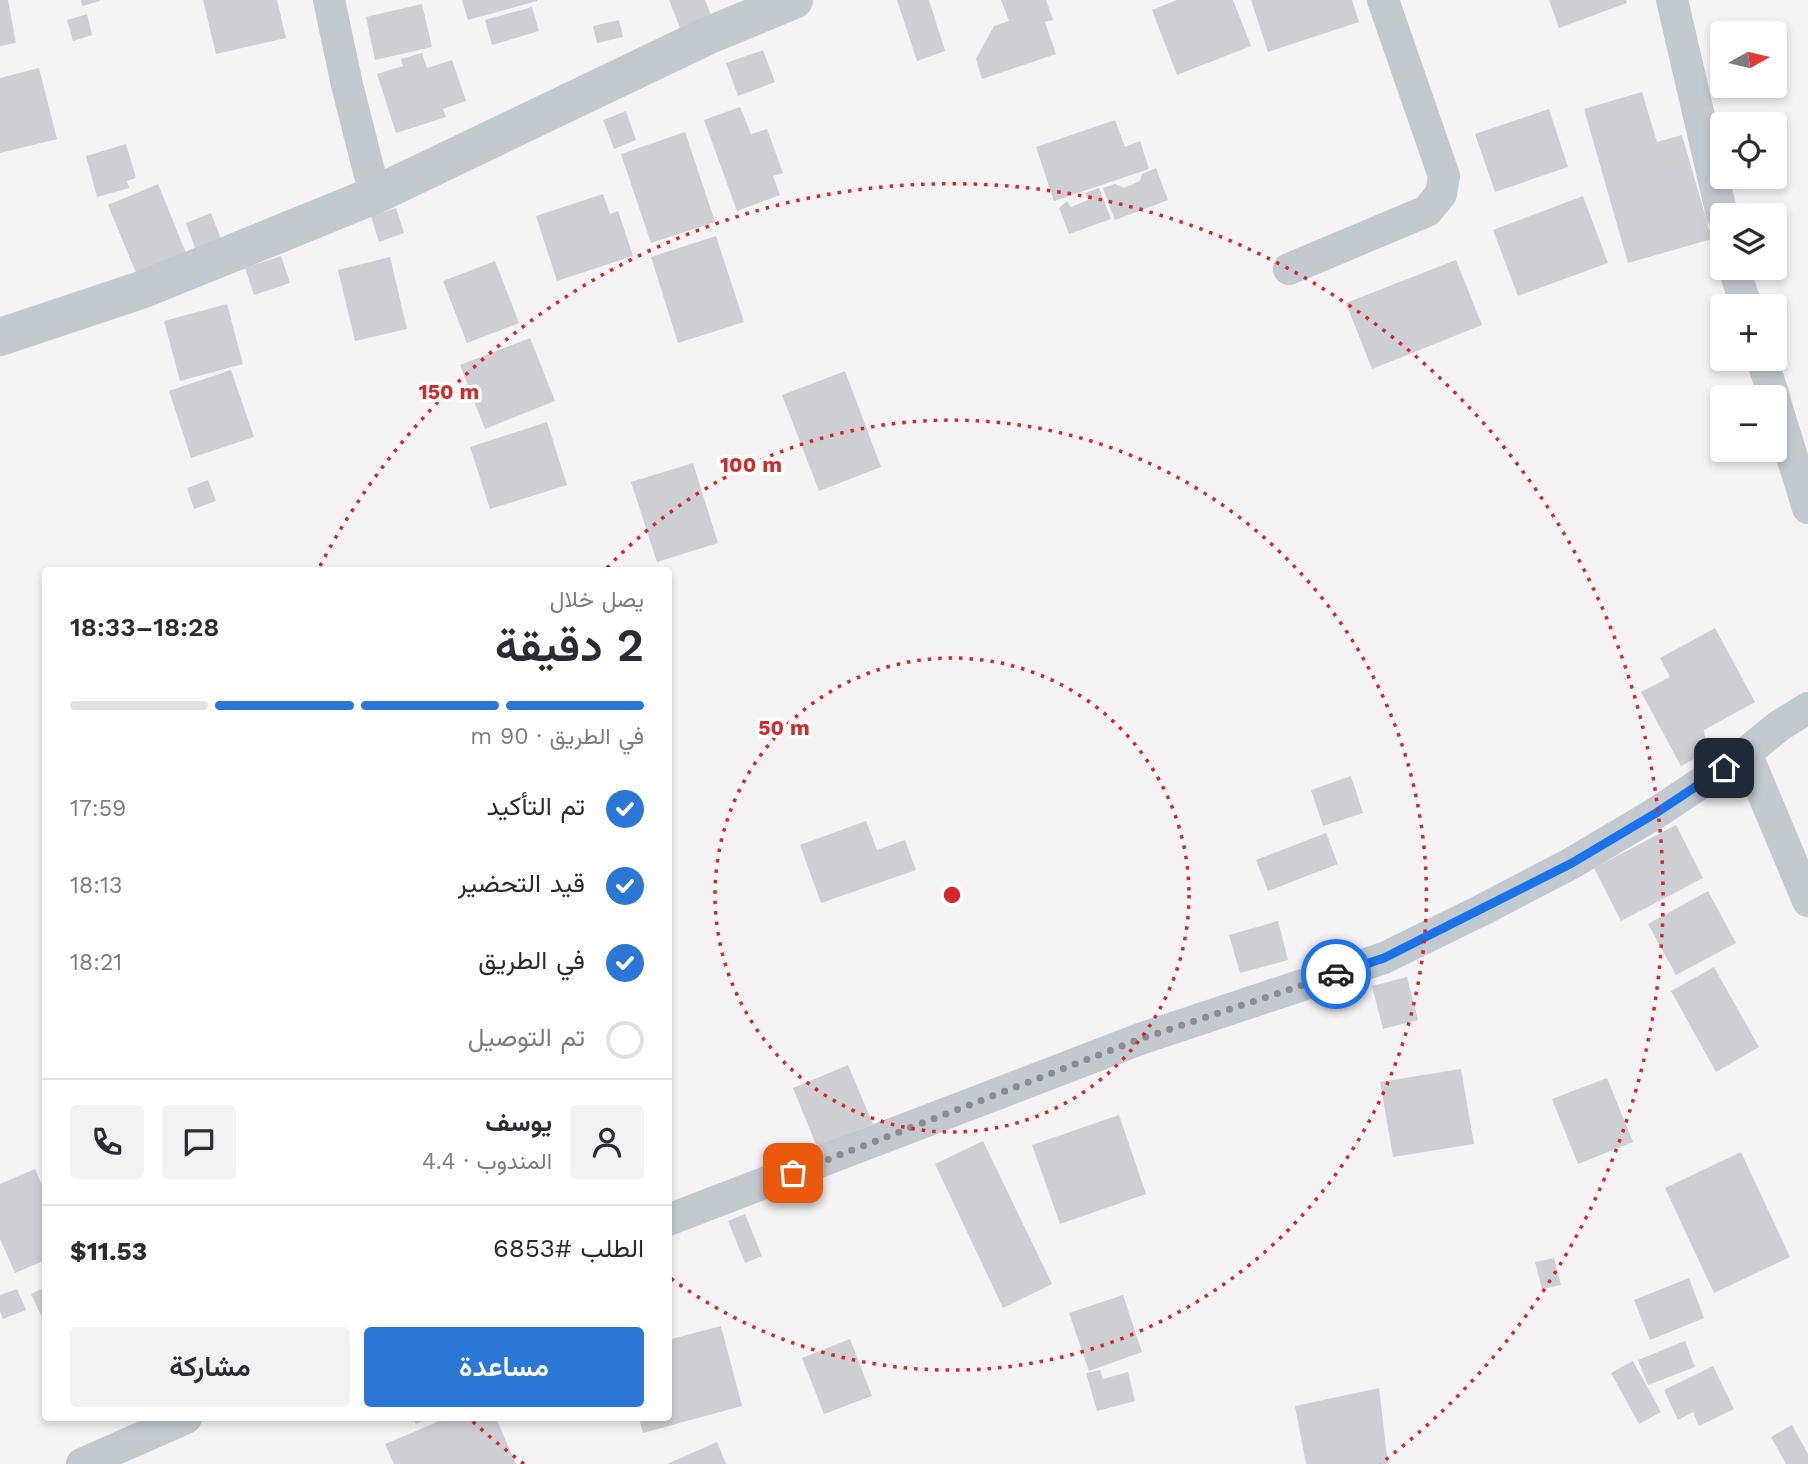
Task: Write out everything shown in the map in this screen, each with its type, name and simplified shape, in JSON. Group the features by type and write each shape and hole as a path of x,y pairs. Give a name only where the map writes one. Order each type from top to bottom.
{"street":[{"path":"330,0 375,195"},
{"path":"0,337 144,289 375,195 707,36 794,0"},
{"path":"1289,269 1427,211 1441,194 1444,176 1382,0"},
{"path":"1672,0 1719,203"},
{"path":"1787,440 1808,508"},
{"path":"672,1218 1140,1039 1384,958 1572,863 1656,813 1808,708"},
{"path":"1746,753 1808,901"},
{"path":"82,1464 179,1421"}],"building":[{"path":"0,0 8,0 16,43 0,46"},
{"path":"81,0 100,0 100,1 82,6"},
{"path":"203,0 277,0 286,38 216,54"},
{"path":"462,0 537,0 537,1 468,20"},
{"path":"669,0 705,0 711,15 680,28"},
{"path":"897,0 929,0 945,51 917,61"},
{"path":"1001,0 1046,0 1053,20 1045,22 1056,54 982,79 976,59 994,26 1009,21"},
{"path":"1177,0 1233,0 1251,46 1177,75 1152,10"},
{"path":"1251,0 1352,0 1359,22 1268,52"},
{"path":"1549,0 1626,0 1627,3 1559,28"},
{"path":"422,4 432,47 375,60 366,17"},
{"path":"532,7 539,31 492,45 485,20"},
{"path":"87,14 92,35 73,41 67,20"},
{"path":"619,20 623,37 597,43 593,26"},
{"path":"763,50 775,82 738,96 726,63"},
{"path":"422,53 427,68 452,60 466,101 443,109 446,117 396,133 377,74 403,66 401,59"},
{"path":"39,68 57,139 0,153 0,78"},
{"path":"1642,92 1657,142 1682,135 1710,240 1628,263 1584,109"},
{"path":"740,107 751,134 767,129 783,173 773,176 780,195 737,211 704,120"},
{"path":"1549,109 1568,167 1495,192 1475,134"},
{"path":"626,111 636,140 614,149 603,120"},
{"path":"1115,120 1125,147 1140,141 1149,169 1054,201 1036,147"},
{"path":"685,132 715,222 651,243 621,154"},
{"path":"126,144 136,178 127,181 129,188 97,197 86,156"},
{"path":"1156,168 1168,200 1115,220 1103,188 1115,184 1124,188 1140,181 1142,174"},
{"path":"158,184 186,253 136,273 108,205"},
{"path":"1099,188 1111,219 1069,234 1059,208 1067,201 1071,207 1088,200 1085,193"},
{"path":"603,194 610,214 618,211 633,256 557,281 536,216"},
{"path":"1583,196 1608,263 1518,296 1493,230"},
{"path":"396,208 404,233 379,242 371,216"},
{"path":"211,213 221,239 195,248 186,223"},
{"path":"716,236 744,322 678,343 651,257"},
{"path":"281,256 290,283 254,295 245,268"},
{"path":"390,257 407,329 355,341 338,270"},
{"path":"1456,260 1482,325 1372,369 1346,303"},
{"path":"495,261 519,323 467,343 443,281"},
{"path":"227,304 243,364 180,381 164,321"},
{"path":"530,338 555,401 485,429 460,365"},
{"path":"231,370 254,437 191,458 169,391"},
{"path":"845,371 881,467 819,491 782,395"},
{"path":"547,422 567,485 490,509 470,447"},
{"path":"693,463 718,543 657,562 631,482"},
{"path":"208,480 216,501 194,509 187,488"},
{"path":"1715,628 1755,702 1704,730 1707,752 1681,766 1641,692 1670,677 1660,658"},
{"path":"1351,776 1363,813 1323,826 1311,790"},
{"path":"866,821 877,850 905,840 916,870 821,903 800,845"},
{"path":"1676,825 1703,878 1621,921 1594,868"},
{"path":"1326,833 1338,864 1268,891 1256,860"},
{"path":"1708,891 1736,943 1676,975 1648,924"},
{"path":"1278,921 1288,960 1240,973 1229,935"},
{"path":"1714,967 1759,1047 1716,1072 1671,991"},
{"path":"1407,977 1418,1020 1383,1029 1372,986"},
{"path":"848,1065 873,1124 817,1147 793,1088"},
{"path":"1461,1069 1474,1144 1393,1157 1380,1082"},
{"path":"1607,1078 1633,1142 1578,1164 1552,1099"},
{"path":"1119,1115 1146,1194 1060,1224 1032,1145"},
{"path":"983,1141 1052,1284 1003,1308 935,1164"},
{"path":"1741,1152 1790,1257 1714,1293 1665,1188"},
{"path":"35,1169 42,1185 42,1262 15,1273 0,1239 0,1184"},
{"path":"745,1214 762,1256 745,1263 728,1221"},
{"path":"1554,1258 1561,1285 1542,1289 1535,1262"},
{"path":"1689,1278 1704,1318 1650,1340 1634,1300"},
{"path":"17,1289 26,1310 3,1319 0,1295"},
{"path":"42,1289 42,1317 31,1294"},
{"path":"1123,1295 1142,1352 1089,1371 1069,1313"},
{"path":"721,1326 742,1406 643,1433 640,1421 672,1421 672,1339"},
{"path":"850,1339 872,1396 824,1414 802,1358"},
{"path":"1685,1341 1695,1367 1648,1385 1638,1360"},
{"path":"1633,1361 1661,1412 1639,1424 1611,1373"},
{"path":"1713,1366 1734,1409 1699,1426 1693,1412 1678,1420 1664,1390"},
{"path":"1100,1370 1103,1379 1128,1372 1135,1401 1097,1411 1086,1373"},
{"path":"1379,1388 1388,1464 1306,1464 1295,1406"},
{"path":"440,1421 497,1421 516,1464 394,1464 385,1444"},
{"path":"1792,1425 1808,1454 1808,1464 1786,1464 1771,1437"},
{"path":"717,1442 726,1464 667,1464"}],"way so far":[{"path":"793,1173 1140,1039 1336,974"}],"route":[{"path":"1336,974 1384,958 1572,863 1656,813 1724,768"}]}
